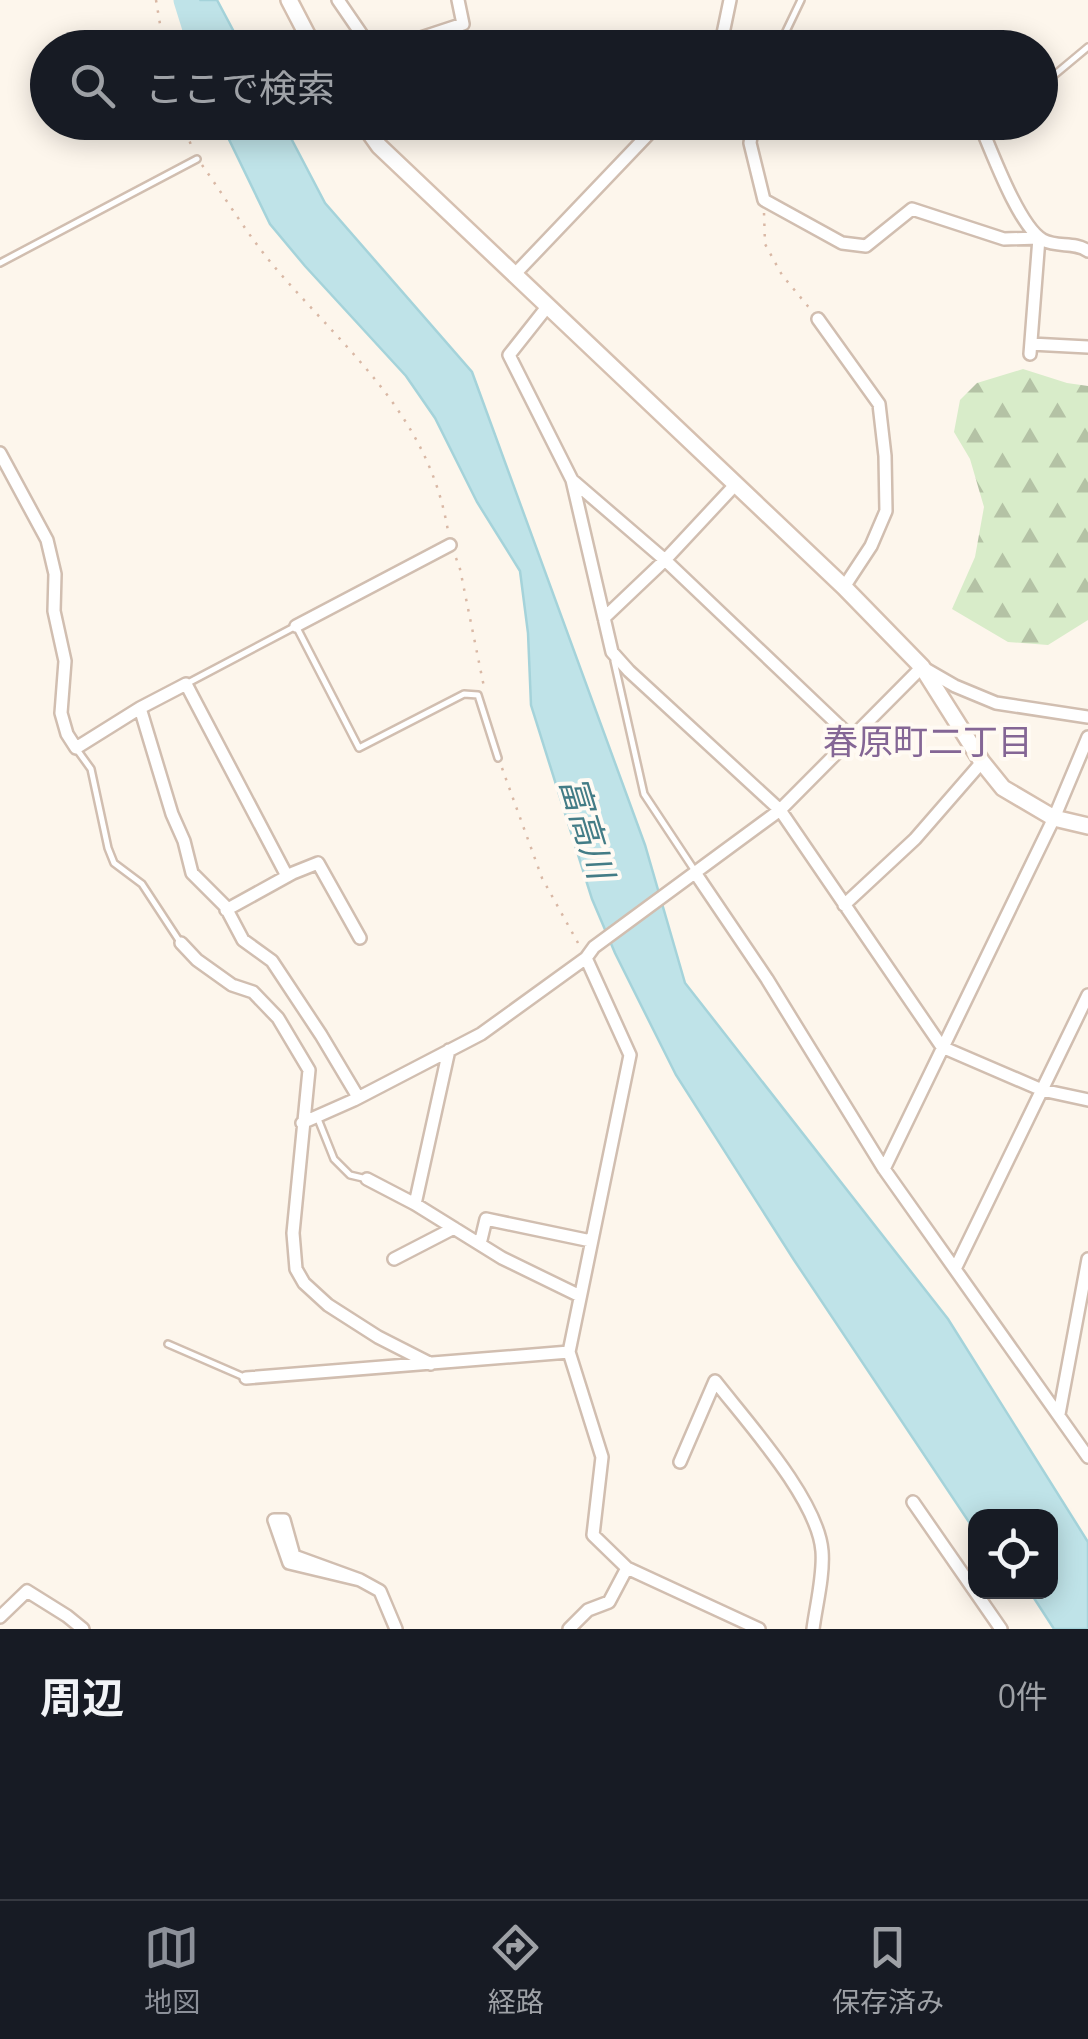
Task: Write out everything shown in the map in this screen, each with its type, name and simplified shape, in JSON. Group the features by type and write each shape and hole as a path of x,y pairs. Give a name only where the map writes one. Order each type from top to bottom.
{"street":[{"path":"289,0 305,30"},
{"path":"338,0 359,30"},
{"path":"444,30 462,24 458,0"},
{"path":"724,30 730,0"},
{"path":"375,140 922,667 1003,788 1054,818 1088,826"},
{"path":"514,275 643,140"},
{"path":"750,140 764,200 842,244 866,246 912,209 1004,239 1040,238"},
{"path":"987,140 1004,182 1032,231 1050,243 1081,246 1088,251"},
{"path":"1040,238 1030,349 1088,347"},
{"path":"547,307 510,355 572,480 612,652 780,810 942,1047 1042,1090 1088,1100"},
{"path":"818,319 879,404 885,456 886,511 871,546 844,588"},
{"path":"0,453 47,540 55,574 54,611 65,661 62,712 67,734 76,748 186,684 288,876"},
{"path":"572,480 664,560 852,738"},
{"path":"604,618 735,485"},
{"path":"296,626 450,545"},
{"path":"302,1123 482,1034 780,810 922,667"},
{"path":"922,667 996,703 1088,718"},
{"path":"140,708 192,873 226,910 243,940 272,961 358,1097"},
{"path":"884,1168 1054,818 1088,737"},
{"path":"844,905 915,839 982,762"},
{"path":"226,910 318,863 360,938"},
{"path":"696,874 884,1168 1088,1457"},
{"path":"181,943 218,975 252,992 278,1018 309,1070 293,1233 296,1269 304,1283 328,1306 431,1364"},
{"path":"590,952 630,1055 569,1352 602,1457 593,1535 627,1568 759,1629"},
{"path":"956,1268 1088,994"},
{"path":"415,1204 450,1050"},
{"path":"367,1178 502,1258 580,1296"},
{"path":"480,1244 486,1219 591,1241"},
{"path":"394,1259 454,1228"},
{"path":"1059,1414 1088,1261"},
{"path":"246,1378 569,1352"},
{"path":"680,1462 715,1381 787,1474 808,1508 822,1550 813,1629"},
{"path":"913,1502 1001,1629"},
{"path":"284,1520 294,1556 380,1591 396,1629"},
{"path":"569,1629 588,1610 609,1602 627,1568"},
{"path":"0,1617 26,1591 83,1629"}],"lane":[{"path":"787,30 801,0"},
{"path":"1058,72 1088,47"},
{"path":"0,264 197,159"},
{"path":"186,684 296,626 358,748 464,694 478,695 498,758"},
{"path":"612,652 644,794 696,874"},
{"path":"76,748 91,769 114,863 142,884 181,943"},
{"path":"317,1116 334,1159 350,1175 367,1178"},
{"path":"168,1344 246,1378"}],"path":[{"path":"156,0 161,30"},
{"path":"189,140 197,159 276,269 378,381 427,460 443,500 483,685"},
{"path":"764,200 765,244 782,274 818,319"},
{"path":"498,758 542,878 590,952"}],"green space":[{"path":"1023,369 1088,386 1088,620 1048,645 1008,642 952,609 975,557 984,507 970,459 954,432 960,400 977,383"}],"water":[{"path":"196,0 217,0 233,30 202,30"},
{"path":"229,140 292,140 325,203 472,372 645,845 685,983 948,1319 1088,1542 1088,1629 1054,1629 1035,1599 1058,1599 1058,1509 968,1509 968,1521 676,1075 592,899 531,705 520,571 477,502 435,418 406,376 270,224"}],"waterway":[{"name":"富高川","path":"186,0 195,30"}],"district":[{"name":"春原町二丁目","path":"928,740"}]}
